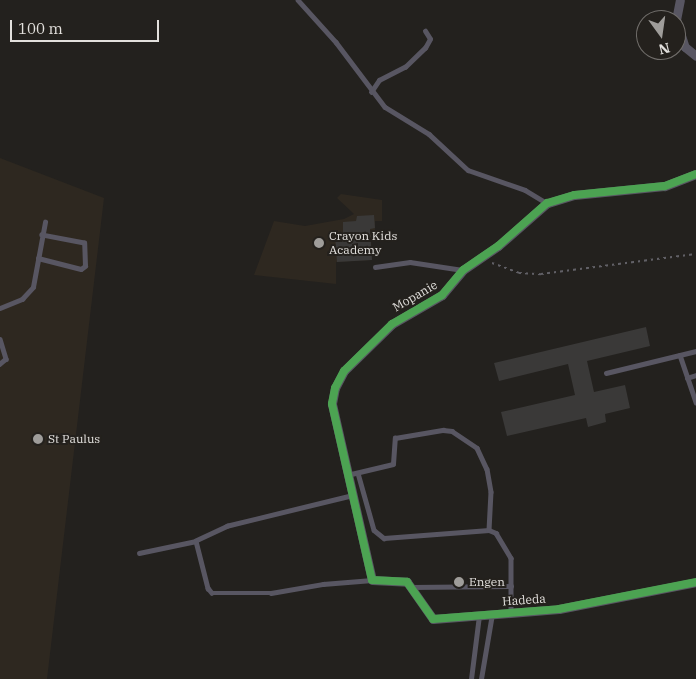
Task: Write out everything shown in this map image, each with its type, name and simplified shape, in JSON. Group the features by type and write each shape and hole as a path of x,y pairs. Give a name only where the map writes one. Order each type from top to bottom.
{"street":[{"name":"Mopanie","path":"372,580 332,416 337,382 348,366 392,324 442,295 464,270 498,246 547,203 574,195 664,186 696,174"},
{"path":"372,580 401,580 411,587"},
{"name":"Hadeda","path":"411,587 433,619 559,609 696,582"}],"lane":[{"path":"298,0 341,47 371,92 385,108 436,140 468,170 525,190 547,203"},
{"path":"371,92 379,80 405,67 420,54 430,39 425,31"},
{"path":"0,308 29,294 44,222"},
{"path":"38,258 81,269 85,266 84,243 42,236"},
{"path":"375,267 410,262 464,270"},
{"path":"0,339 6,359 0,364"},
{"path":"606,373 696,351"},
{"path":"680,355 686,378 696,402"},
{"path":"686,378 696,376"},
{"path":"347,475 393,464 395,438 443,430 452,432 477,448 488,468 491,492 489,530 508,550 511,613"},
{"path":"358,473 374,530 384,538 489,530"},
{"path":"139,554 196,541 228,526 352,496"},
{"path":"196,541 208,588 212,593 271,593 323,584 372,580"},
{"path":"411,587 511,586"},
{"path":"482,679 492,613"},
{"path":"471,679 479,614"}],"path":[{"path":"488,261 519,273 541,274 696,254"}],"shaded area":[{"name":"St Paulus","path":"0,158 104,198 47,679 0,679"},
{"name":"Crayon Kids Academy","path":"341,194 382,200 382,221 375,221 375,234 371,235 372,260 336,262 336,284 254,275 274,221 305,226 344,219 354,214 337,198"}],"building":[{"path":"374,215 375,228 370,229 372,260 337,262 335,236 343,235 343,222 356,221 357,216"},
{"path":"646,327 650,346 587,361 594,392 625,385 630,408 605,414 606,422 588,427 586,418 507,436 501,412 575,395 568,364 499,381 494,363"}],"cycle path":[{"path":"696,174 664,186 574,195 547,203 498,246 463,270 442,295 392,324 344,371 335,388 332,404 372,580 407,582 433,619 559,609 696,582"}],"place":[{"name":"Crayon Kids Academy","path":"319,243"},
{"name":"St Paulus","path":"38,439"},
{"name":"Engen","path":"459,582"}]}
